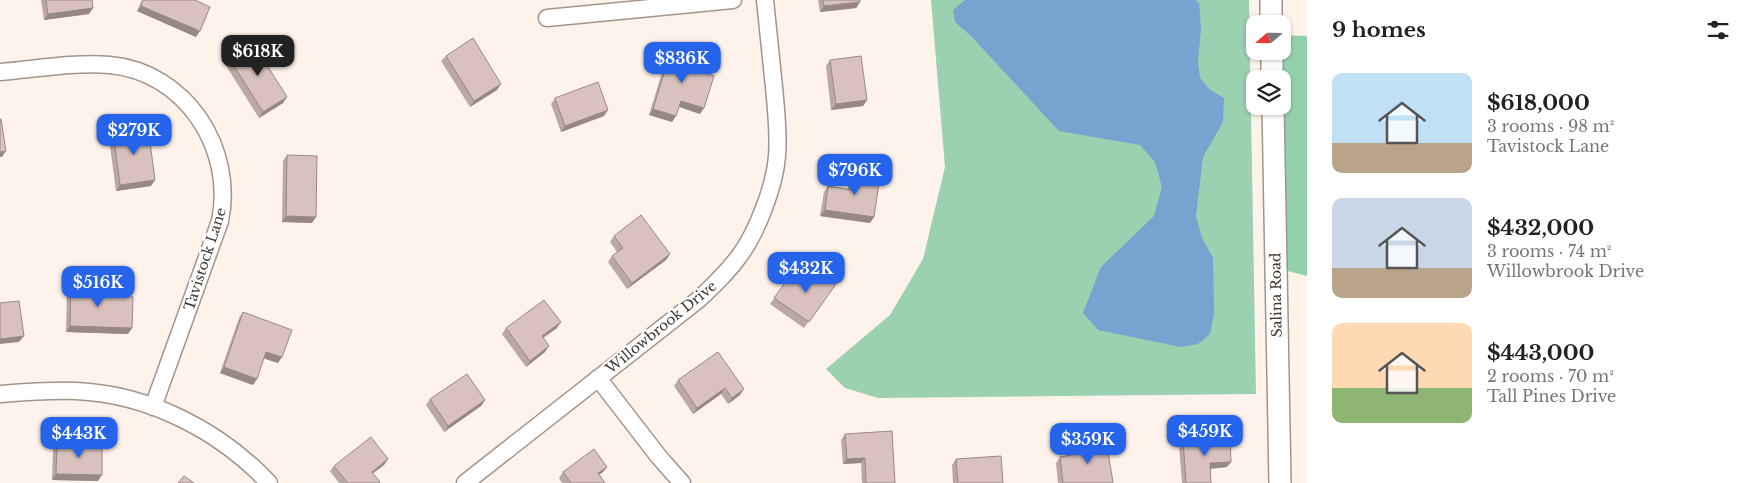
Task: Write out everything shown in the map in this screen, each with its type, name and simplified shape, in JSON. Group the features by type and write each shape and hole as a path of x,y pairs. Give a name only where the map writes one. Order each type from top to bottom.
{"street":[{"path":"547,18 733,0"},
{"name":"Willowbrook Drive","path":"464,483 698,300 715,284 740,255 758,221 774,173 778,142 778,122 765,0"},
{"path":"1271,0 1272,15"},
{"name":"Tavistock Lane","path":"0,72 110,65 140,73 169,87 183,98 208,131 216,149 223,188 223,206 220,222 153,408"},
{"name":"Salina Road","path":"1273,115 1280,483"},
{"path":"598,378 659,457 682,483"},
{"path":"0,394 78,391 102,394 153,408 187,421 218,440 243,458 269,483"}],"green space":[{"path":"931,0 1249,0 1249,15 1246,15 1246,60 1250,60 1250,70 1246,70 1246,115 1251,115 1256,394 878,398 845,388 826,369 890,315 923,259 945,167"},
{"path":"1291,35 1307,36 1307,276 1284,270 1283,115 1291,115 1291,70 1283,70 1283,60 1291,60"}],"water":[{"path":"965,0 1195,0 1199,3 1201,28 1198,62 1200,78 1209,89 1224,98 1223,122 1203,157 1196,216 1202,238 1213,258 1214,313 1210,334 1198,344 1181,347 1098,330 1083,313 1101,267 1154,216 1162,187 1155,162 1140,145 1059,131 971,36 955,22 953,10"}],"building":[{"path":"46,0 92,0 93,8 48,14"},
{"path":"143,0 195,0 210,7 200,31 141,6"},
{"path":"823,0 860,0 860,2 824,6"},
{"path":"473,38 501,84 474,101 446,56"},
{"path":"253,43 287,97 263,112 229,58"},
{"path":"672,47 696,55 692,69 714,76 704,108 681,101 676,116 653,109"},
{"path":"861,56 867,100 836,104 830,60"},
{"path":"598,82 608,110 565,126 555,98"},
{"path":"0,119 6,151 0,152"},
{"path":"148,127 155,180 120,185 113,132"},
{"path":"287,155 317,156 316,217 286,216"},
{"path":"854,172 880,176 874,217 825,210 828,186 851,190"},
{"path":"641,215 670,254 632,283 612,256 623,248 614,236"},
{"path":"812,267 836,284 809,322 774,298 789,277 800,285"},
{"path":"71,279 95,280 95,296 133,297 132,328 70,326"},
{"path":"544,300 561,322 542,336 549,346 530,361 506,328"},
{"path":"19,301 24,336 0,339 0,303"},
{"path":"243,312 292,330 282,357 266,352 257,379 224,367"},
{"path":"718,352 744,389 732,398 725,388 697,408 678,380"},
{"path":"467,374 485,400 448,426 430,399"},
{"path":"892,431 895,483 866,483 865,458 847,459 845,434"},
{"path":"1230,436 1231,462 1210,463 1211,483 1186,483 1183,439"},
{"path":"371,437 388,459 372,472 380,482 348,483 334,466"},
{"path":"1106,438 1113,483 1063,483 1060,457 1090,452 1088,440"},
{"path":"57,442 102,443 102,475 56,474"},
{"path":"594,449 607,467 598,473 605,483 571,483 563,472"},
{"path":"1001,456 1003,483 958,483 956,459"},
{"path":"184,476 194,483 178,483"}]}
